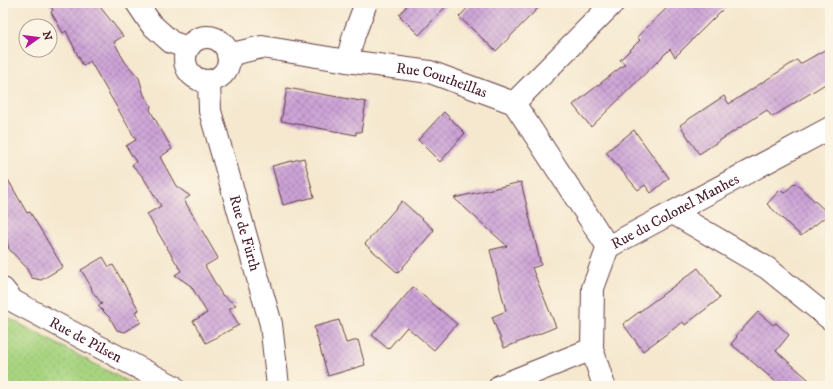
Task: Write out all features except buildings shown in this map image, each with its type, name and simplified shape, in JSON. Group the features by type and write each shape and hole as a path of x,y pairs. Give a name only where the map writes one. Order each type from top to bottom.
{"street":[{"path":"137,3 151,24 171,42 188,48"},
{"path":"347,61 354,35 366,3"},
{"path":"514,103 613,3"},
{"path":"205,37 216,39 224,45 228,55 228,64 224,72 218,78 209,81 197,79 188,71 185,59 188,48 195,40 205,37"},
{"name":"Rue Coutheillas","path":"228,55 262,47 347,61 430,72 514,103"},
{"name":"Rue de Fürth","path":"209,81 210,111 271,324 278,386"},
{"name":"Rue du Colonel Manhes","path":"514,103 608,248 830,128"},
{"path":"672,213 767,268 830,319"},
{"path":"604,386 592,349 593,288 608,248"},
{"name":"Rue de Pilsen","path":"3,289 13,301 173,386"},
{"path":"500,386 592,349"}],"green space":[{"path":"3,315 136,386 3,386"}]}
